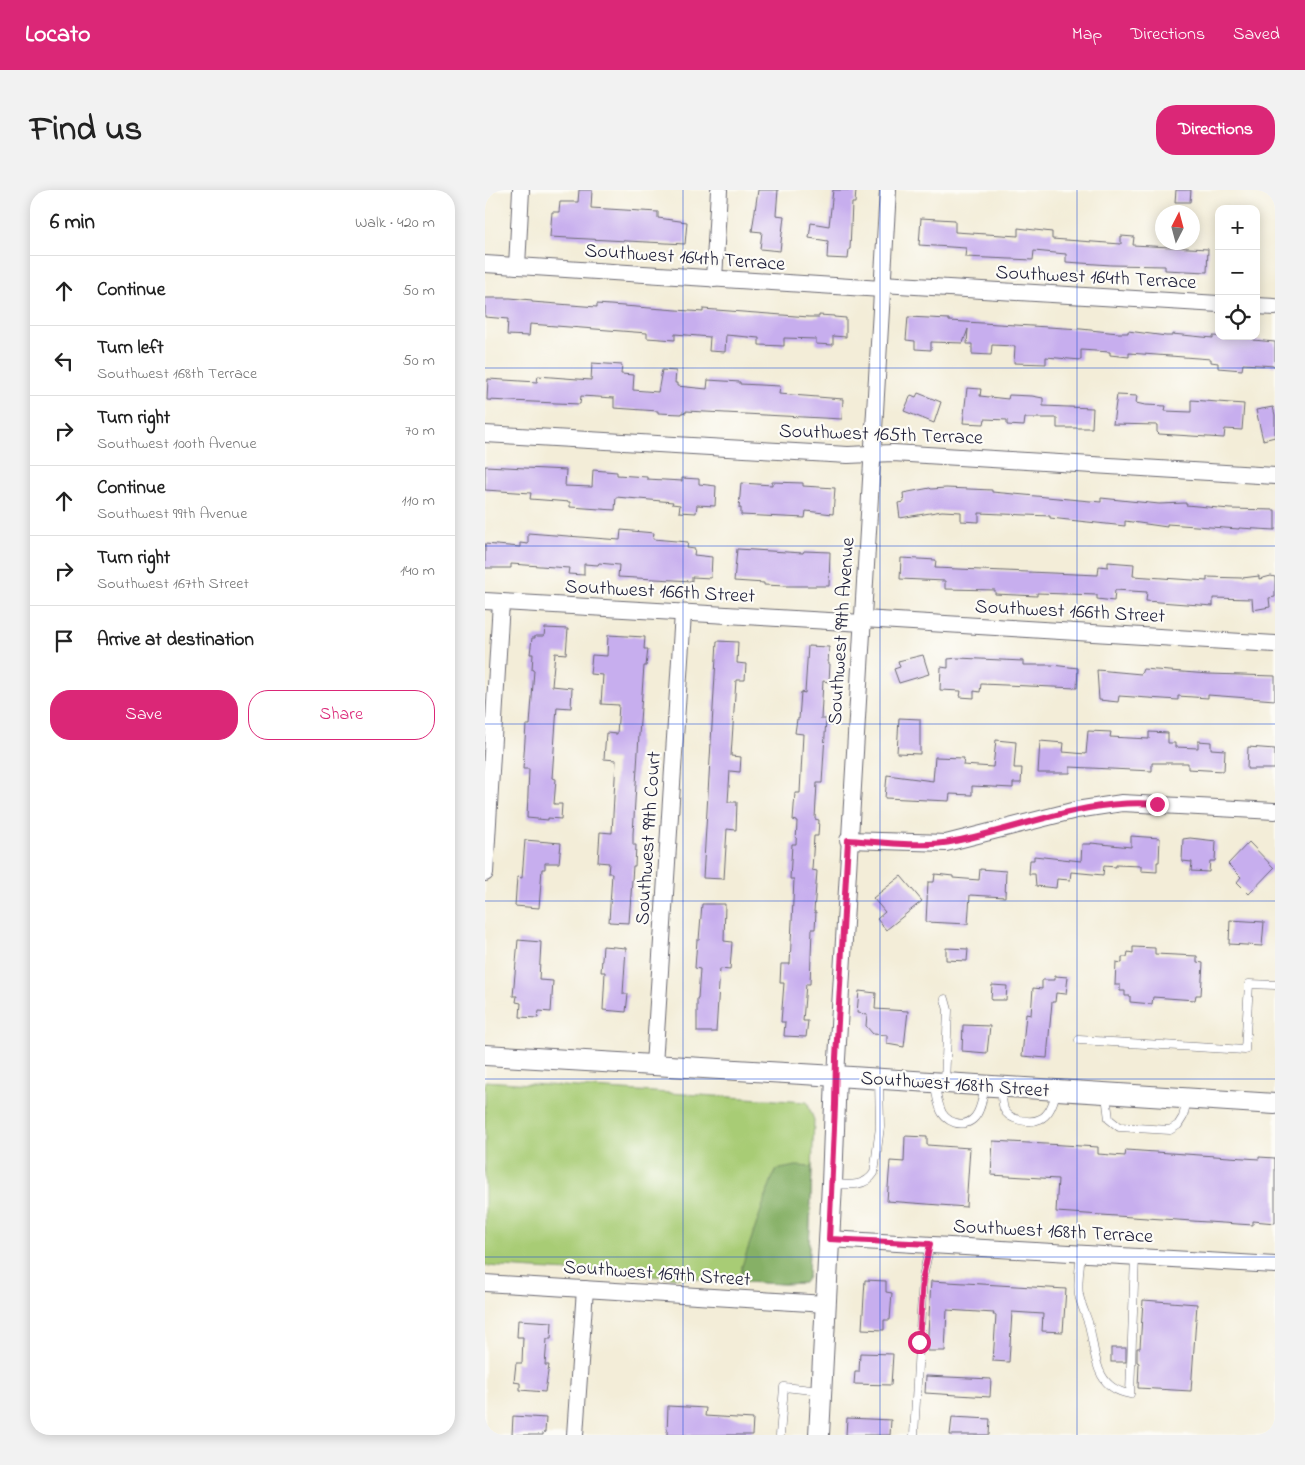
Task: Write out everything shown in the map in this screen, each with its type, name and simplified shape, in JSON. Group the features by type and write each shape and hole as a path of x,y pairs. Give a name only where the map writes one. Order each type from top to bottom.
{"street":[{"path":"517,266 521,190"},
{"path":"714,279 719,190"},
{"name":"Southwest 99th Avenue","path":"836,1076 848,840 863,621 888,190"},
{"name":"Southwest 164th Terrace","path":"485,264 714,279 1215,304"},
{"path":"1260,306 1275,307"},
{"name":"Southwest 165th Terrace","path":"485,434 848,455 903,453 1275,476"},
{"path":"485,873 493,602"},
{"name":"Southwest 166th Street","path":"493,602 1275,644"},
{"name":"Southwest 99th Court","path":"654,1066 683,613"},
{"path":"848,840 945,843 1076,810 1122,803 1275,811"},
{"name":"Southwest 168th Street","path":"485,1055 1275,1104"},
{"path":"819,1435 836,1076"},
{"name":"Southwest 168th Terrace","path":"829,1239 1275,1265"},
{"name":"Southwest 169th Street","path":"485,1283 825,1304"},
{"path":"575,1435 585,1289"}],"lane":[{"path":"1079,1040 1245,1050 1249,984 1275,986"},
{"path":"945,999 948,1010 940,1082 940,1110 951,1122 959,1124 970,1122 975,1117 993,1086"},
{"path":"832,1184 856,1185 871,1178 874,1173 880,1127 879,1078"},
{"path":"993,1086 1004,1109 1010,1116 1029,1121 1040,1119 1048,1112 1057,1090"},
{"path":"1106,1093 1109,1119 1119,1127 1170,1130 1178,1125 1183,1117 1187,1098"},
{"path":"914,1435 923,1277 930,1244"},
{"path":"1081,1253 1079,1295 1093,1340 1095,1364 1111,1386 1119,1392 1130,1394 1135,1256"},
{"path":"780,1435 784,1387 821,1391"}],"green space":[{"path":"485,1081 807,1102 814,1120 808,1277 804,1283 784,1284 485,1266"},
{"path":"796,1166 812,1167 808,1277 804,1283 742,1282 742,1266 775,1170"}],"building":[{"path":"579,190 592,190 591,208 658,212 658,218 687,222 685,244 550,237 552,212 559,212 560,202 578,202"},
{"path":"758,190 778,190 776,215 784,216 780,251 760,249 762,232 752,231"},
{"path":"833,190 856,190 855,203 852,203 848,259 827,258 828,241 809,238 811,223 829,226"},
{"path":"1176,190 1191,190 1190,202 1175,202"},
{"path":"921,218 955,220 955,232 1018,236 1018,228 1052,232 1052,239 1121,244 1121,236 1134,237 1133,245 1155,246 1155,250 1208,249 1207,272 1165,270 1165,266 1066,262 1066,254 1034,251 1033,260 965,257 966,248 919,245"},
{"path":"485,298 510,298 532,300 532,302 597,307 597,304 703,312 703,309 809,317 819,317 819,315 834,316 846,318 846,337 833,336 833,345 816,344 816,339 784,338 784,346 759,345 759,338 726,335 725,352 709,351 710,337 675,334 675,340 647,338 647,333 530,324 529,336 507,335 508,319 485,317"},
{"path":"908,317 1118,333 1128,333 1128,331 1166,336 1172,336 1172,334 1213,338 1215,336 1215,340 1275,342 1275,366 1243,364 1242,370 1218,368 1218,363 1211,362 1211,359 1129,353 1129,357 1110,355 1110,352 1081,350 1081,360 1046,357 1046,364 1014,363 1015,346 992,345 991,355 972,354 972,344 967,344 968,329 963,343 931,342 931,350 915,349 915,341 906,340"},
{"path":"592,363 622,365 621,374 634,375 633,390 658,392 662,370 676,371 675,383 677,383 677,386 707,389 708,380 740,382 740,384 780,386 779,394 843,399 842,419 686,411 686,413 682,412 682,414 658,413 658,411 614,408 614,398 581,396 580,404 487,400 488,379 537,382 538,376 591,380"},
{"path":"967,388 981,389 980,396 1008,399 1009,395 1043,398 1043,406 1093,408 1092,428 1057,428 1057,418 1025,418 1024,426 1007,425 1007,420 985,419 984,424 963,423"},
{"path":"918,393 941,402 934,423 904,411 911,395 916,397"},
{"path":"1117,395 1137,396 1136,403 1166,406 1165,411 1191,412 1191,400 1244,404 1242,430 1225,429 1224,438 1159,434 1157,432 1157,425 1113,424"},
{"path":"1273,407 1275,437 1263,440 1256,410"},
{"path":"485,466 566,470 565,486 592,487 593,470 617,472 617,475 647,477 647,479 682,481 682,478 699,479 699,484 716,486 715,506 697,505 696,513 679,512 680,505 672,504 673,502 616,497 615,510 570,507 570,502 530,499 531,493 485,490"},
{"path":"772,482 803,483 803,486 835,488 833,514 806,511 805,518 741,515 741,508 739,508 741,483 772,485"},
{"path":"930,488 992,490 992,492 1101,502 1101,498 1159,504 1186,503 1186,505 1230,509 1275,510 1275,530 1167,524 1167,527 1125,521 1125,526 1050,518 1050,516 979,513 979,522 961,521 961,512 942,511 900,518 898,503 904,502 903,493"},
{"path":"621,530 654,533 653,539 688,542 687,548 695,549 694,555 712,557 711,578 692,577 692,581 618,577 619,565 599,563 598,565 584,564 584,575 568,574 569,568 511,564 511,568 485,568 485,544 520,547 520,543 528,544 528,533 620,540"},
{"path":"737,549 803,553 804,551 830,552 829,586 764,585 764,583 734,581"},
{"path":"901,558 936,560 935,568 1098,575 1099,566 1108,567 1108,562 1134,564 1133,576 1207,581 1207,577 1242,578 1259,576 1259,579 1271,576 1275,577 1275,597 1269,598 1270,607 1253,610 1252,599 1213,598 1213,606 1146,601 1147,592 1115,590 1114,601 1097,599 1097,595 1037,593 1037,596 995,594 995,590 945,589 945,581 900,579"},
{"path":"545,628 568,629 566,654 555,653 552,686 572,688 571,708 557,707 552,778 556,779 554,804 562,804 561,819 548,818 548,820 527,818 529,769 523,769 526,725 530,725 534,670 532,670 533,654 530,654 532,638 544,636"},
{"path":"608,635 645,637 644,649 648,649 646,666 644,666 639,735 633,834 633,845 636,845 635,866 633,866 629,923 609,922 612,873 608,873 609,863 598,862 600,832 612,833 616,760 604,759 606,733 617,734 619,705 601,704 603,675 590,674 592,655 607,656"},
{"path":"717,641 738,642 737,663 746,664 745,680 736,680 731,756 741,757 740,772 730,771 728,802 737,802 736,830 727,829 724,879 703,878"},
{"path":"808,646 829,647 828,664 830,664 829,682 823,681 821,719 826,719 822,783 817,783 815,819 819,820 818,836 814,836 812,870 817,871 814,912 816,912 815,929 812,929 810,984 806,984 803,1021 808,1021 806,1037 784,1036 785,1022 781,1022 784,983 780,983 781,964 790,964 794,879 790,879 792,844 796,844 797,821 793,820 795,793 800,793 803,734 795,733 797,719 799,719 801,692 805,693"},
{"path":"923,655 929,674 899,683 894,669 900,667 898,661"},
{"path":"948,659 1023,661 1023,665 1052,665 1078,668 1077,688 981,684 980,692 974,691 974,698 960,697 961,691 940,690 941,667 948,668"},
{"path":"1143,669 1275,676 1275,700 1208,695 1208,698 1178,696 1178,700 1119,696 1118,702 1099,700 1097,670 1141,674"},
{"path":"899,718 920,719 920,754 897,753"},
{"path":"1088,731 1111,732 1110,737 1149,739 1149,732 1168,733 1168,743 1175,743 1175,747 1198,748 1198,741 1211,742 1211,749 1225,750 1224,771 1188,769 1188,763 1152,763 1152,771 1070,767 1070,773 1038,773 1040,741 1064,743 1063,752 1086,754"},
{"path":"996,740 1016,742 1014,768 1022,768 1021,783 1013,783 1013,788 972,786 972,795 950,794 949,801 885,798 887,775 933,781 935,757 964,758 963,765 993,767"},
{"path":"1248,747 1275,749 1275,769 1247,769"},
{"path":"1131,836 1160,838 1157,872 1141,871 1141,866 1104,866 1103,875 1071,872 1070,880 1057,879 1056,888 1036,886 1035,874 1029,874 1030,860 1034,860 1034,856 1081,861 1082,844 1091,843 1131,847"},
{"path":"1183,839 1216,841 1215,861 1210,861 1209,872 1191,871 1192,862 1182,861"},
{"path":"525,840 561,843 559,863 545,863 545,869 542,869 539,908 515,906 517,877 522,878"},
{"path":"1249,842 1274,868 1249,894 1237,882 1241,877 1228,864"},
{"path":"980,869 1006,871 1005,897 970,895 968,924 926,922 928,882 934,882 935,874 953,876 953,878 979,880"},
{"path":"901,876 922,901 886,930 877,919 885,912 873,898"},
{"path":"702,904 725,904 724,941 732,942 730,970 720,969 716,1032 697,1032 697,998 700,969 695,968"},
{"path":"1230,920 1264,922 1262,946 1229,944"},
{"path":"518,940 541,942 539,980 553,981 551,1012 539,1011 538,1018 520,1017 521,1003 516,1002 517,996 513,996"},
{"path":"603,946 626,948 623,994 628,994 626,1012 603,1010 605,972 601,972"},
{"path":"1133,947 1155,948 1155,954 1197,956 1197,962 1203,963 1201,995 1196,995 1195,1000 1153,997 1152,1004 1130,1002 1130,996 1125,996 1125,991 1120,991 1120,985 1115,985 1116,962 1122,963 1122,957 1127,957 1128,952 1133,953"},
{"path":"946,948 968,949 967,961 946,960"},
{"path":"1055,976 1068,977 1066,994 1056,993 1055,1002 1052,1002 1047,1058 1022,1056 1026,1014 1031,1015 1033,988 1042,989 1042,980 1055,980"},
{"path":"992,985 1007,986 1006,1000 991,1000"},
{"path":"859,991 876,993 875,1009 908,1011 904,1047 887,1044 887,1035 873,1034 866,1026 867,1014 857,1013"},
{"path":"963,1025 990,1026 987,1053 962,1051"},
{"path":"905,1136 927,1137 927,1145 970,1148 966,1207 887,1201 890,1161 904,1162"},
{"path":"993,1141 1098,1147 1098,1154 1125,1156 1126,1150 1259,1159 1259,1157 1275,1158 1275,1223 1253,1221 1253,1225 1056,1212 1058,1179 991,1175"},
{"path":"865,1280 886,1281 886,1292 892,1293 890,1320 884,1320 884,1330 862,1329"},
{"path":"931,1281 1066,1289 1063,1332 1042,1331 1043,1314 1012,1312 1009,1362 993,1361 996,1315 993,1315 994,1313 947,1310 945,1351 927,1351"},
{"path":"1143,1300 1197,1304 1191,1391 1138,1388 1139,1363 1137,1362 1137,1348 1140,1348"},
{"path":"518,1320 552,1322 551,1339 547,1339 545,1365 549,1365 545,1392 520,1390 520,1383 514,1382 516,1363 522,1363 523,1337 517,1337"},
{"path":"1111,1348 1126,1348 1126,1362 1111,1362"},
{"path":"860,1353 893,1354 891,1385 854,1384 855,1372 859,1372"},
{"path":"926,1376 991,1379 990,1397 925,1393"},
{"path":"668,1406 706,1408 705,1416 753,1419 752,1435 667,1435"},
{"path":"513,1416 546,1418 545,1432 543,1435 512,1435"},
{"path":"952,1417 990,1419 989,1435 950,1435"},
{"path":"847,1418 891,1420 890,1435 846,1435"}],"route":[{"path":"919,1342 923,1277 930,1244 829,1239 836,1058 848,840 945,843 1094,806 1127,803 1157,804"}]}
